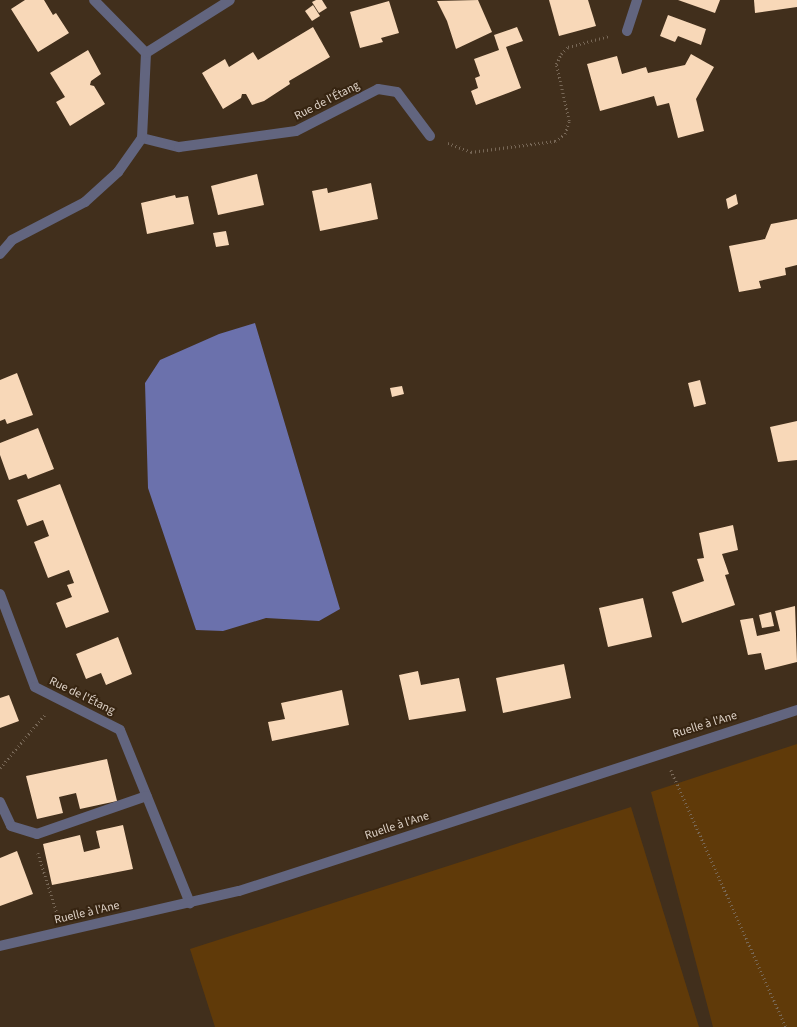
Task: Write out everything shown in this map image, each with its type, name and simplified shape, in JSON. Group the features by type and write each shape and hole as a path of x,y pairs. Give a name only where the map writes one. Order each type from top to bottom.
{"street":[{"path":"0,254 12,240 85,202 118,172 142,138 146,53 94,0"},
{"path":"146,53 230,0"},
{"path":"627,31 637,0"},
{"name":"Rue de l'Étang","path":"142,138 179,147 296,131 378,89 397,92 430,136"},
{"name":"Rue de l'Étang","path":"0,594 35,687 120,730 190,903"},
{"name":"Ruelle à l'Ane","path":"0,946 239,891 797,710"},
{"path":"0,802 11,826 37,834 147,796"}],"path":[{"path":"430,136 470,152 555,140 565,134 569,121 556,64 561,54 568,47 627,31"},
{"path":"0,768 58,699"},
{"path":"664,752 786,1027"},
{"path":"31,832 63,931"}],"shaded area":[{"path":"797,744 797,1027 713,1027 651,792"},
{"path":"631,807 699,1027 215,1027 190,949"}],"water":[{"path":"255,323 340,609 319,621 266,618 223,631 196,630 148,488 145,383 160,360 219,334"}],"building":[{"path":"25,0 44,0 53,15 56,13 69,33 38,52 11,9"},
{"path":"322,0 327,8 319,13 312,2"},
{"path":"478,0 492,32 456,49 447,21 437,1"},
{"path":"549,0 588,0 596,26 559,36"},
{"path":"678,0 720,0 715,13"},
{"path":"754,0 797,0 797,7 755,13"},
{"path":"389,1 399,33 381,38 383,42 360,48 350,12"},
{"path":"313,5 320,16 312,21 305,11"},
{"path":"668,15 706,29 701,45 678,36 675,42 660,36"},
{"path":"313,27 330,57 289,81 290,84 264,101 252,105 246,94 242,94 241,98 223,109 202,73 225,59 229,67 253,52 258,60"},
{"path":"517,27 523,41 506,47 521,88 476,105 471,91 478,88 475,78 480,76 474,59 499,50 494,35"},
{"path":"88,50 101,74 91,81 90,85 94,86 105,104 70,126 56,102 65,97 50,73"},
{"path":"691,54 714,67 696,99 704,131 678,138 669,103 657,106 654,96 600,111 587,64 617,56 622,74 646,67 648,73 685,65"},
{"path":"257,174 264,205 218,215 211,186"},
{"path":"371,183 378,219 320,231 312,191 327,188 328,193"},
{"path":"736,194 738,204 728,209 726,199"},
{"path":"175,195 176,198 188,196 194,224 147,234 141,203"},
{"path":"797,219 797,265 785,268 786,275 759,281 761,288 739,292 729,246 765,239 771,224"},
{"path":"226,231 229,245 216,247 213,233"},
{"path":"17,373 33,415 7,424 5,419 0,421 0,380"},
{"path":"700,380 706,404 694,407 688,383"},
{"path":"402,386 404,394 392,397 390,388"},
{"path":"797,421 797,460 778,462 770,427"},
{"path":"38,428 54,469 28,479 26,474 9,480 0,455 0,443"},
{"path":"60,484 109,612 66,628 56,603 72,597 67,585 74,583 69,570 48,578 34,542 49,536 43,520 27,526 17,500"},
{"path":"733,525 738,550 722,554 729,574 725,575 735,605 682,623 672,592 704,581 697,559 704,558 699,533"},
{"path":"643,598 652,637 608,647 599,608"},
{"path":"795,606 797,662 765,670 761,653 748,655 740,620 753,618 757,636 780,631 775,611"},
{"path":"771,612 774,626 762,628 759,615"},
{"path":"118,637 132,674 106,685 101,673 86,679 76,654"},
{"path":"564,664 571,698 503,713 496,678"},
{"path":"418,671 421,685 459,678 466,711 409,720 399,675"},
{"path":"342,690 349,725 272,741 268,722 285,719 281,703"},
{"path":"9,695 19,721 0,728 0,698"},
{"path":"107,759 117,801 80,809 76,793 59,797 63,813 37,819 26,776"},
{"path":"123,825 133,869 52,885 43,844 80,835 84,852 100,848 96,831"},
{"path":"17,851 33,894 0,906 0,858"}]}
